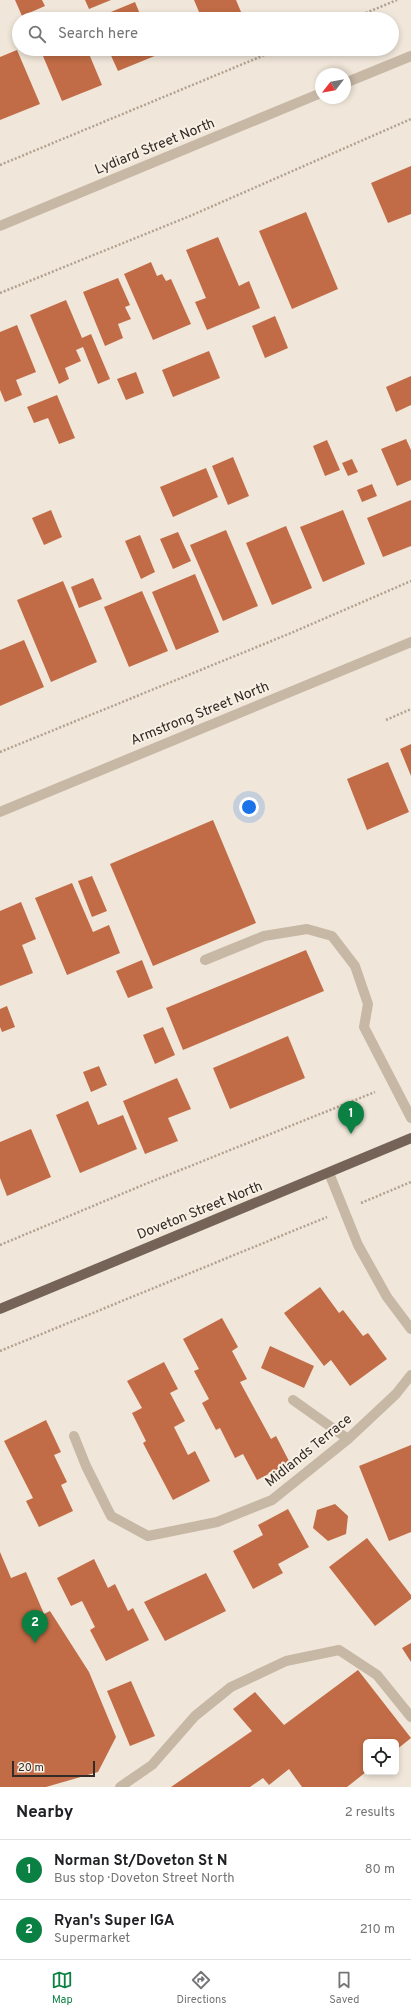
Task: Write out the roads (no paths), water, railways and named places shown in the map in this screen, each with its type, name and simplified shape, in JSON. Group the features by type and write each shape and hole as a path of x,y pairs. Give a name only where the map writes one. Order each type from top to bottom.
{"main road":[{"name":"Doveton Street North","path":"0,1308 411,1138"}],"street":[{"path":"351,81 411,56"},
{"name":"Lydiard Street North","path":"0,226 315,95"},
{"name":"Armstrong Street North","path":"0,812 411,642"},
{"path":"205,960 264,936 307,929 332,936 355,966 368,1004 364,1027 411,1118"},
{"path":"329,1173 358,1245 387,1297 411,1329"},
{"name":"Midlands Terrace","path":"74,1436 86,1466 111,1516 148,1536 218,1522 272,1500 348,1439 396,1394 411,1375"},
{"path":"293,1400 348,1439"},
{"path":"120,1787 152,1765 195,1716 231,1687 286,1661 340,1650 377,1675 411,1717"}],"place":[{"name":"Norman St/Doveton St N","path":"351,1134"},
{"name":"Ryan's Super IGA","path":"35,1643"}]}
